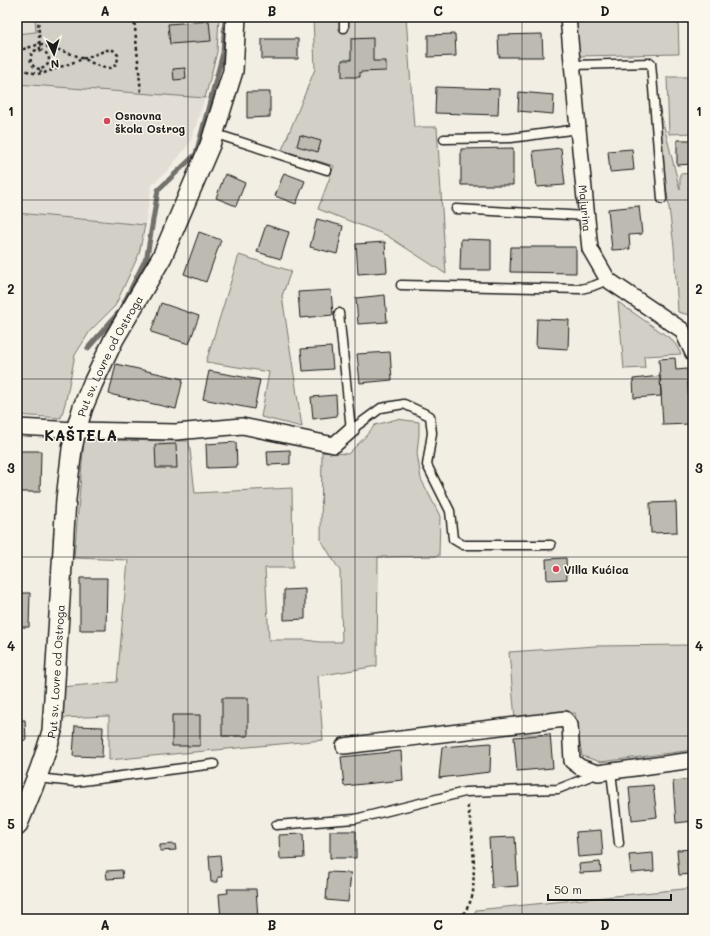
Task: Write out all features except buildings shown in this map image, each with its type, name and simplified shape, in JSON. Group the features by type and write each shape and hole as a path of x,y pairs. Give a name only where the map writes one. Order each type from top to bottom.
{"street":[{"name":"Put sv. Lovre od Ostroga","path":"17,826 46,755 52,731 66,499 72,449 76,430 83,407 111,346 162,257 210,145 233,71 236,17"},
{"name":"Majurina","path":"568,17 590,249 608,280 687,328 693,353"},
{"path":"17,427 176,432 242,426 334,445 351,430"},
{"path":"344,746 565,719 570,725 572,761 580,767 604,772 693,760"}],"lane":[{"path":"344,17 344,28"},
{"path":"573,65 651,63 662,199"},
{"path":"444,139 511,138 578,129"},
{"path":"213,132 327,170"},
{"path":"456,208 587,216"},
{"path":"401,285 581,289 608,280"},
{"path":"339,313 351,430"},
{"path":"351,430 381,408 404,404 430,416 432,432 427,465 450,512 452,539 463,545 551,544"},
{"path":"37,778 75,782 214,764"},
{"path":"276,825 355,819 465,792 558,789 604,772 619,843"}],"path":[{"path":"31,19 52,17"},
{"path":"134,17 141,93"},
{"path":"38,18 40,50"},
{"path":"17,51 40,45 83,58 109,68 115,66 118,62 118,55 113,50 107,50 83,58 44,74 17,68"},
{"path":"43,50 49,59 48,65 40,69 35,68 30,60 30,55 33,51 43,50"},
{"path":"40,69 41,73"},
{"path":"460,919 469,905 473,894 474,865 472,830 465,792"}],"shaded area":[{"name":"Osnovna škola Ostrog","path":"17,17 219,17 217,52 205,98 190,143 168,170 152,185 145,225 17,213"},
{"path":"35,17 219,17 217,52 205,98 17,84 17,34 36,32"},
{"path":"313,17 406,17 414,127 437,127 446,274 386,235 318,209 334,166 282,150 315,69"},
{"path":"574,17 678,17 679,54 578,56"},
{"path":"667,77 693,77 693,133 669,134"},
{"path":"652,78 680,190 680,174 693,173 693,316 678,312 674,246"},
{"path":"17,213 145,225 139,254 115,306 90,331 75,355 61,418 17,415"},
{"path":"239,255 291,271 282,296 302,427 261,417 269,372 206,362"},
{"path":"618,302 671,339 681,354 644,356 645,368 624,369"},
{"path":"397,419 419,422 417,453 421,479 440,516 439,556 378,557 377,666 318,676 323,740 109,760 109,716 62,718 61,687 117,682 128,560 74,558 84,440 189,441 195,493 292,488 293,568 265,568 269,640 342,642 340,571 321,540 322,452 348,454 375,425"},
{"path":"693,645 693,750 601,762 582,756 575,713 515,719 509,652 595,646"},
{"path":"693,888 693,919 472,919 476,910"}],"waterway":[{"path":"88,348 120,311 147,256 158,190 196,154 223,53 225,17"}],"place":[{"name":"Osnovna škola Ostrog","path":"107,121"},
{"name":"Villa Kućica","path":"556,569"}],"district":[{"name":"KAŠTELA","path":"81,435"}]}
